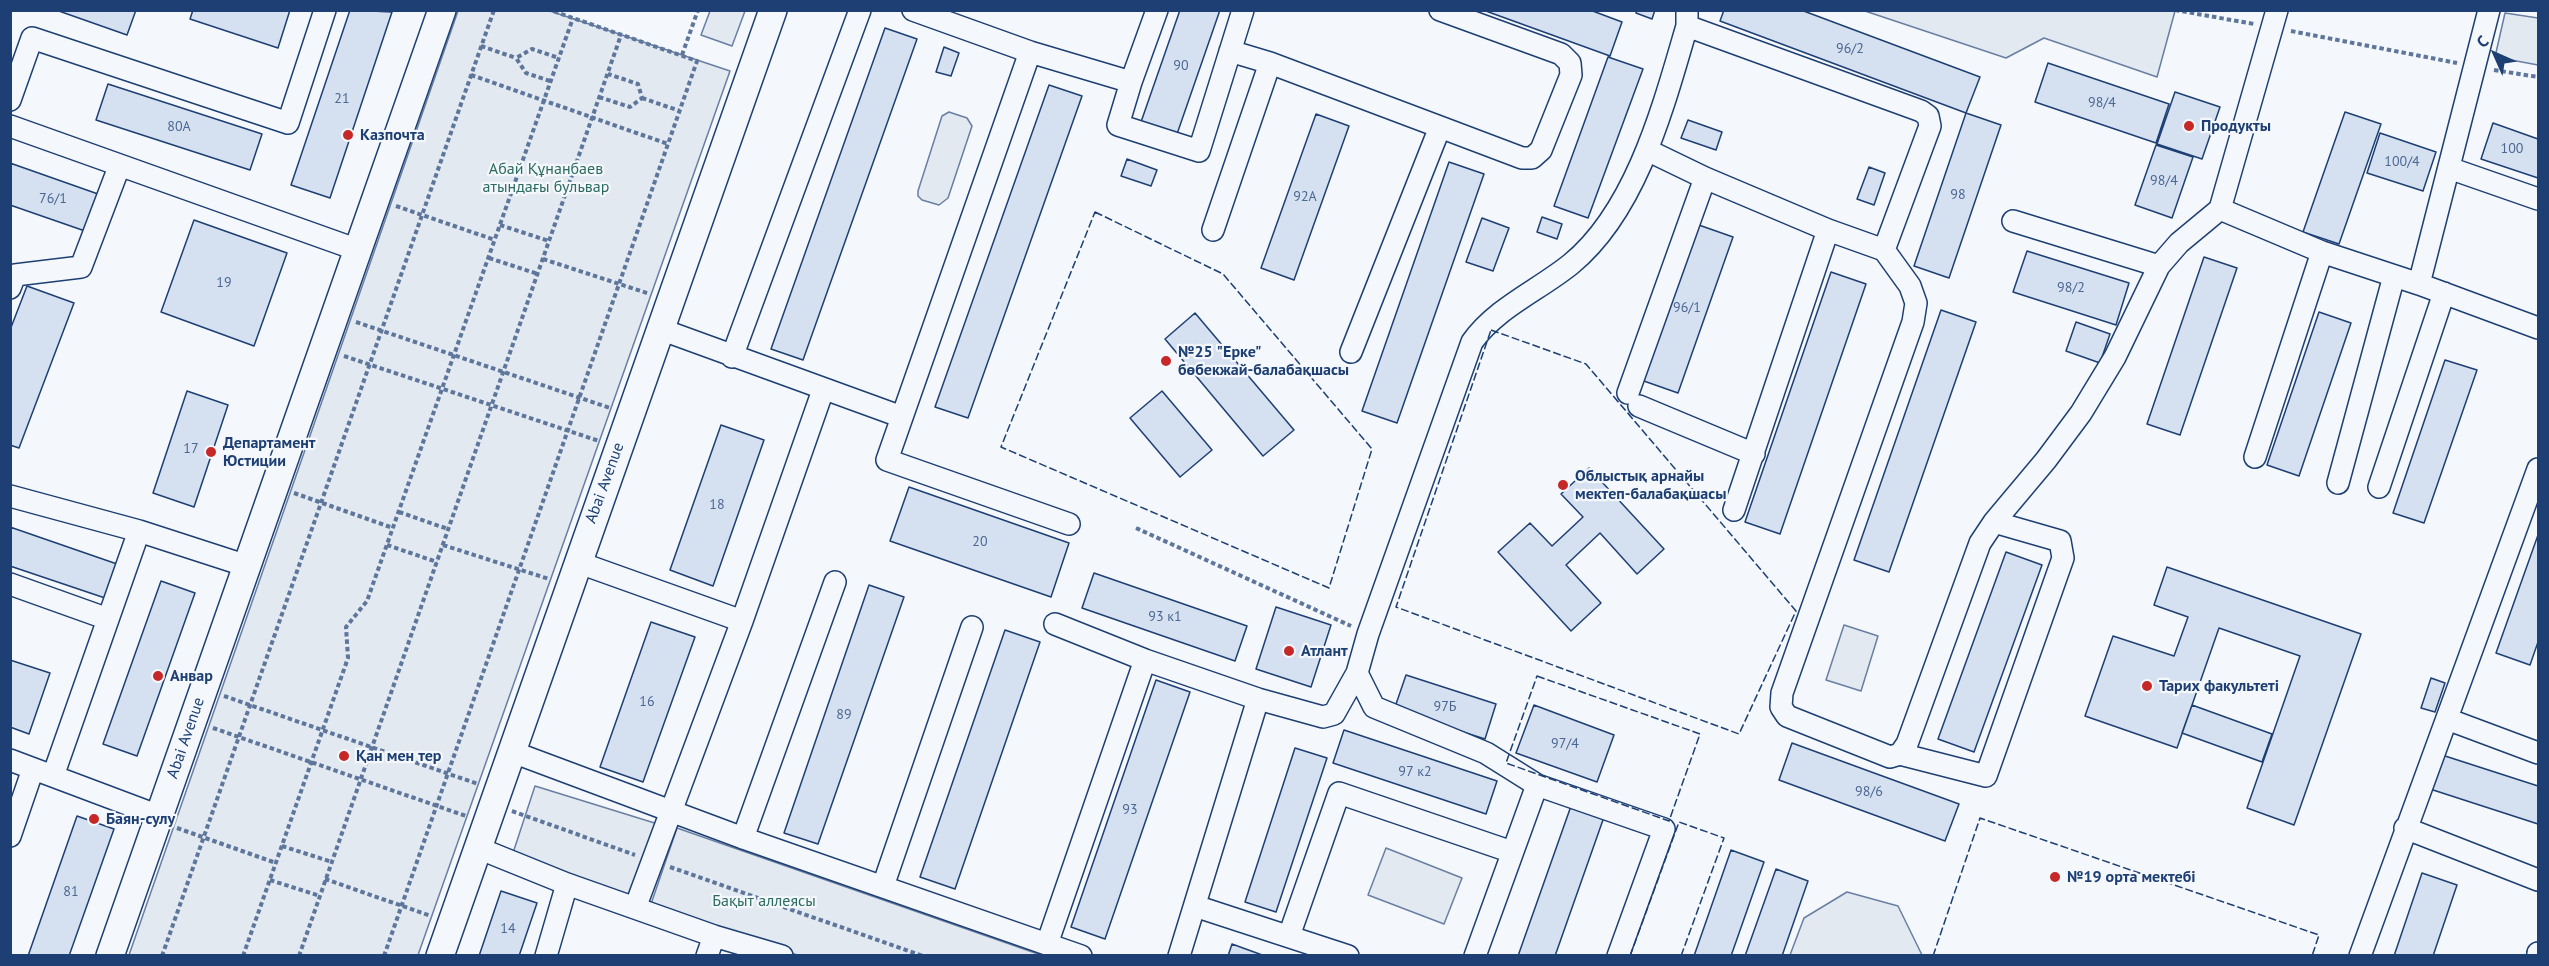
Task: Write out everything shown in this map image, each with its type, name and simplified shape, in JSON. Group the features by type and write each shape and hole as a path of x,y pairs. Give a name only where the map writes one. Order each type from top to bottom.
{"main road":[{"name":"Abai Avenue","path":"110,956 166,821 247,566 442,10"},
{"name":"Abai Avenue","path":"440,956 510,751 773,10"}],"lane":[{"path":"10,100 33,38 288,123 325,10"},
{"path":"732,357 860,10"},
{"path":"913,10 1030,52 1131,82"},
{"path":"1157,10 1118,125 1199,151 1243,10"},
{"path":"1230,51 1270,63 1522,158 1532,158 1541,150 1571,75 1570,63 1561,54 1440,10"},
{"path":"2419,284 2489,10"},
{"path":"1055,624 1145,660 1258,699 1323,717 1334,714 1357,673 1368,634 1472,342 1484,325 1573,263 1608,224 1655,133 1687,18 1921,111 1928,116 1930,126 1884,250"},
{"path":"1900,754 1907,744 1980,543 1994,522 2046,460 2081,413 2115,357 2158,266 2187,236 2220,209 2274,19"},
{"path":"1030,52 887,460 1069,524"},
{"path":"1213,230 1270,63"},
{"path":"10,126 358,250"},
{"path":"1351,352 1440,127"},
{"path":"1647,150 1705,178 1828,230 1884,250 1910,286 1916,303 1913,322 1782,693 1781,707 1787,716 1890,757 1900,754 1986,776 2063,558 2060,541 1994,522"},
{"path":"10,288 15,275 81,267 118,166"},
{"path":"2449,168 2538,199"},
{"path":"1705,178 1634,399 1754,454"},
{"path":"2220,209 2322,252 2419,284 2538,328"},
{"path":"2013,221 2158,266"},
{"path":"1734,510 1828,230"},
{"path":"2254,457 2322,252"},
{"path":"2338,483 2394,276"},
{"path":"2379,487 2444,293"},
{"path":"660,330 902,417"},
{"path":"635,908 742,621 823,390"},
{"path":"2360,956 2538,469"},
{"path":"10,496 140,531 247,566"},
{"path":"10,836 43,773 108,619 140,531"},
{"path":"578,562 742,621"},
{"path":"743,838 835,582"},
{"path":"10,584 108,619"},
{"path":"883,886 972,627"},
{"path":"1047,944 1145,660"},
{"path":"1357,673 1374,707 1486,753 1537,785 1664,829 1618,956"},
{"path":"1179,956 1258,699"},
{"path":"2447,719 2538,753"},
{"path":"510,751 743,838 1082,956"},
{"path":"10,760 166,821"},
{"path":"1475,956 1537,785"},
{"path":"1289,936 1339,793 1512,852"},
{"path":"2405,828 2538,880"},
{"path":"478,848 567,884 635,908 710,946 782,956"},
{"path":"546,956 567,884"},
{"path":"1195,906 1348,956"}],"path":[{"path":"162,956 494,10"},
{"path":"384,956 698,61 550,10"},
{"path":"682,55 698,10"},
{"path":"2175,10 2274,19 2475,67 2538,77"},
{"path":"243,956 348,658 346,627 368,601 573,18"},
{"path":"299,956 621,35"},
{"path":"481,46 516,58 526,74 550,81"},
{"path":"516,58 532,49 559,58"},
{"path":"608,74 638,84 642,98"},
{"path":"471,75 668,144"},
{"path":"599,98 630,107 642,98"},
{"path":"642,98 680,111"},
{"path":"390,204 495,240"},
{"path":"500,225 549,241"},
{"path":"489,258 538,274"},
{"path":"543,259 651,294"},
{"path":"350,320 611,408"},
{"path":"338,354 599,441"},
{"path":"290,492 393,528"},
{"path":"399,512 448,529"},
{"path":"1136,528 1368,634"},
{"path":"387,545 437,562"},
{"path":"443,545 549,579"},
{"path":"220,694 478,784"},
{"path":"209,727 467,816"},
{"path":"511,811 923,956"},
{"path":"166,821 276,863"},
{"path":"282,846 332,862"},
{"path":"326,879 432,916"},
{"path":"270,880 320,896"}],"green space":[{"name":"Абай Құнанбаев атындағы бульвар","path":"458,11 550,11 730,71 418,955 129,955"},
{"path":"710,11 745,11 732,46 701,35"},
{"path":"1865,11 2175,11 2157,77 2044,38 2006,58"},
{"path":"2505,13 2538,18 2538,65 2495,57"},
{"path":"949,112 967,118 972,126 948,198 939,205 922,200 918,196 918,191 942,116"},
{"path":"1844,625 1878,636 1861,691 1826,680"},
{"path":"535,786 661,825 637,885 622,899 511,859"},
{"name":"Бақыт аллеясы","path":"677,828 1041,955 797,955 651,904"},
{"path":"1386,848 1462,878 1444,924 1368,895"},
{"path":"1847,892 1898,906 1922,955 1790,955 1804,918"}],"building":[{"path":"56,10 136,10 127,35"},
{"path":"193,10 290,10 278,48 190,19"},
{"path":"350,10 392,12 330,198 291,185"},
{"path":"1180,10 1220,10 1177,134 1141,122"},
{"path":"1483,10 1590,10 1622,22 1610,56"},
{"path":"1637,10 1655,10 1652,19 1636,13"},
{"path":"1724,10 1801,10 1980,77 1966,113 1720,21"},
{"path":"885,28 917,39 803,360 771,349"},
{"path":"944,47 959,53 951,76 936,72"},
{"path":"1608,57 1643,69 1588,218 1554,206"},
{"path":"2048,63 2169,104 2156,143 2035,102"},
{"path":"108,84 262,134 250,170 96,120"},
{"path":"1049,85 1082,96 968,418 935,407"},
{"name":"Продукты","path":"2175,92 2220,107 2202,159 2157,144"},
{"path":"2345,112 2381,124 2339,244 2303,232"},
{"path":"1966,113 2001,125 1949,278 1914,266"},
{"path":"1316,114 1349,126 1294,280 1261,268"},
{"path":"1688,120 1722,132 1716,150 1681,138"},
{"path":"2493,123 2538,139 2538,178 2481,159"},
{"path":"2380,133 2436,152 2423,191 2367,173"},
{"path":"2156,145 2193,157 2172,218 2135,205"},
{"path":"1127,159 1157,170 1151,186 1121,176"},
{"path":"1449,162 1484,174 1397,423 1362,411"},
{"path":"10,163 98,194 85,231 10,205"},
{"path":"1869,167 1885,173 1874,205 1857,199"},
{"path":"1542,217 1562,224 1557,239 1537,232"},
{"path":"1482,218 1509,228 1493,271 1466,262"},
{"path":"194,220 287,253 254,346 161,312"},
{"path":"1696,224 1733,237 1678,393 1641,380"},
{"path":"2027,251 2129,283 2116,325 2013,292"},
{"path":"2204,257 2237,268 2180,435 2147,424"},
{"path":"1831,272 1866,284 1780,534 1745,522"},
{"path":"27,286 74,303 19,448 10,445 10,330"},
{"path":"1941,310 1976,322 1889,572 1854,560"},
{"path":"2319,312 2351,323 2299,476 2267,465"},
{"path":"1195,313 1294,430 1263,456 1165,339"},
{"path":"2076,322 2110,334 2100,363 2066,351"},
{"path":"2445,360 2477,370 2424,523 2393,513"},
{"path":"187,391 228,405 194,507 153,493"},
{"path":"1162,391 1212,450 1180,477 1130,418"},
{"path":"721,425 764,440 713,586 670,570"},
{"path":"1589,468 1664,549 1637,574 1600,533 1566,565 1601,603 1571,631 1498,552 1530,523 1552,546 1583,517 1561,494"},
{"path":"909,487 1069,543 1051,597 890,541"},
{"path":"10,527 117,564 105,598 10,566"},
{"path":"2538,535 2538,642 2530,665 2496,653"},
{"path":"2006,552 2042,565 1974,752 1938,739"},
{"name":"Тарих факультеті","path":"2167,567 2361,634 2294,825 2247,808 2300,656 2219,628 2177,748 2085,716 2113,636 2174,656 2188,617 2154,605"},
{"path":"1094,573 1247,626 1235,661 1082,608"},
{"path":"161,581 195,593 137,756 103,744"},
{"path":"869,585 904,597 818,844 784,833"},
{"path":"1276,607 1331,625 1311,687 1256,669"},
{"path":"651,622 695,637 643,782 600,767"},
{"path":"1005,630 1040,642 955,889 920,877"},
{"path":"10,660 50,673 29,734 10,727"},
{"path":"1406,675 1496,704 1485,739 1394,710"},
{"path":"2431,678 2445,683 2435,712 2421,708"},
{"path":"1156,680 1190,692 1105,939 1071,927"},
{"path":"1534,705 1614,735 1597,782 1516,753"},
{"path":"2192,705 2272,734 2262,762 2182,733"},
{"path":"1344,730 1497,781 1486,814 1333,763"},
{"path":"1792,743 1959,804 1945,841 1779,780"},
{"path":"1295,748 1327,758 1276,912 1245,902"},
{"path":"2442,755 2538,786 2538,824 2430,789"},
{"path":"1571,806 1604,817 1555,956 1518,956"},
{"path":"77,816 114,829 69,956 28,956"},
{"path":"1731,850 1764,862 1731,956 1694,956"},
{"path":"1776,869 1808,881 1782,956 1745,956"},
{"path":"2422,873 2457,885 2433,956 2394,956"},
{"path":"501,891 537,903 519,956 479,956"},
{"path":"1232,944 1265,956 1228,956"}],"fence":[{"path":"1095,212 1223,274 1372,449 1329,588 1001,447 1095,212"},
{"path":"1491,330 1586,364 1796,611 1739,734 1396,607 1491,330"},
{"path":"1537,676 1700,734 1669,821 1506,763 1537,676"},
{"path":"1933,956 1980,818 2319,935 2312,956"},
{"path":"1630,956 1679,822 1724,838 1681,956"}],"place":[{"name":"Продукты","path":"2189,126"},
{"name":"Казпочта","path":"348,135"},
{"name":"№25 \"Ерке\" бөбекжай-балабақшасы","path":"1166,361"},
{"name":"Департамент Юстиции","path":"211,452"},
{"name":"Облыстық арнайы мектеп-балабақшасы","path":"1563,485"},
{"name":"Атлант","path":"1289,651"},
{"name":"Анвар","path":"158,676"},
{"name":"Тарих факультеті","path":"2147,686"},
{"name":"Қан мен тер","path":"344,756"},
{"name":"Баян-сулу","path":"94,819"},
{"name":"№19 орта мектебі","path":"2055,877"}]}
